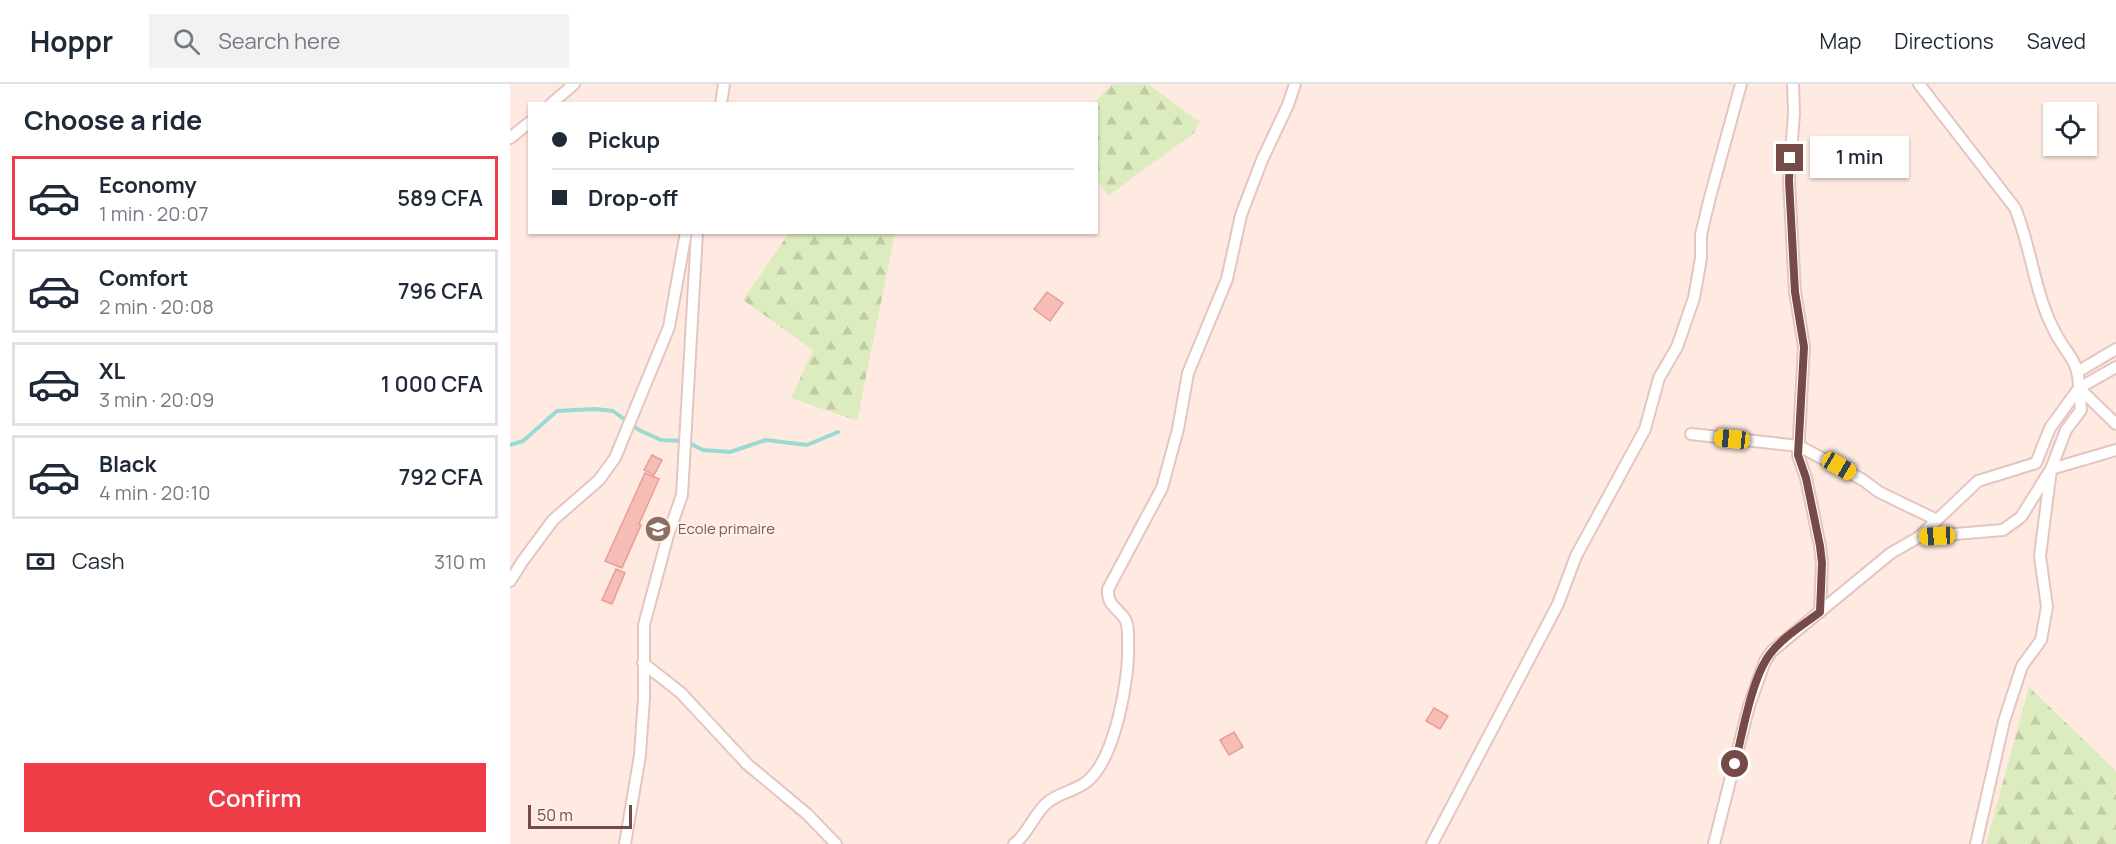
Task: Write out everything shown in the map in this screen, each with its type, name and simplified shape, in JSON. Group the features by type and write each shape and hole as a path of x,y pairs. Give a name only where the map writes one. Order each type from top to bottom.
{"street":[{"path":"553,102 574,84"},
{"path":"721,102 724,84"},
{"path":"1014,844 1022,838 1048,802 1086,783 1101,766 1112,740 1124,690 1129,645 1127,625 1124,618 1111,604 1108,589 1162,488 1178,429 1188,373 1227,279 1241,214 1295,84"},
{"path":"1432,844 1558,604 1576,556 1645,429 1659,378 1677,347 1694,298 1706,212 1742,84"},
{"path":"1793,84 1794,113 1789,181 1795,292 1804,347 1798,455 1806,478 1822,563 1820,612"},
{"path":"1918,84 2015,208 2022,224 2037,289 2055,334 2079,371 2081,410 2066,430 2050,469 2021,517 2003,530 1919,537"},
{"path":"510,138 528,124"},
{"path":"510,581 553,520 599,480 615,458 669,327 686,234"},
{"path":"625,844 640,755 644,698 644,625 668,536 682,495 686,465 685,425 697,234"},
{"path":"2079,371 2116,349"},
{"path":"1714,844 1749,706 1765,661 1789,636 1891,553 1919,537 1978,481 2036,463 2050,428 2079,388 2116,367"},
{"path":"2079,388 2116,424"},
{"path":"1691,434 1799,446 1863,480 1879,492 1937,520"},
{"path":"2050,469 2116,450"},
{"path":"1976,844 2004,721 2022,666 2041,640 2047,607 2040,556 2050,469"},
{"path":"643,663 681,693 747,764 807,814 836,844"}],"green space":[{"path":"1112,84 1148,84 1200,122 1194,133 1108,196 1098,181 1098,102 1095,102"},
{"path":"788,234 895,234 857,421 791,398 813,350 743,300"},
{"path":"2029,687 2116,771 2116,844 1986,844"}],"building":[{"path":"1047,292 1063,303 1050,321 1034,309"},
{"path":"652,455 662,460 654,475 644,470"},
{"path":"645,473 659,479 622,568 605,561"},
{"path":"616,569 625,573 612,604 602,600"},
{"path":"1434,708 1448,716 1440,729 1426,721"},
{"path":"1234,732 1243,747 1229,755 1220,740"}],"waterway":[{"path":"510,445 523,441 557,411 595,409 613,411 639,430 661,440 685,441 703,450 730,452 766,440 807,445 838,432"}],"place":[{"name":"Ecole primaire","path":"658,529"}],"route":[{"path":"1735,764 1749,706 1765,661 1772,651 1820,612 1822,563 1820,546 1806,478 1798,455 1804,347 1795,292 1789,181 1790,158"}]}
